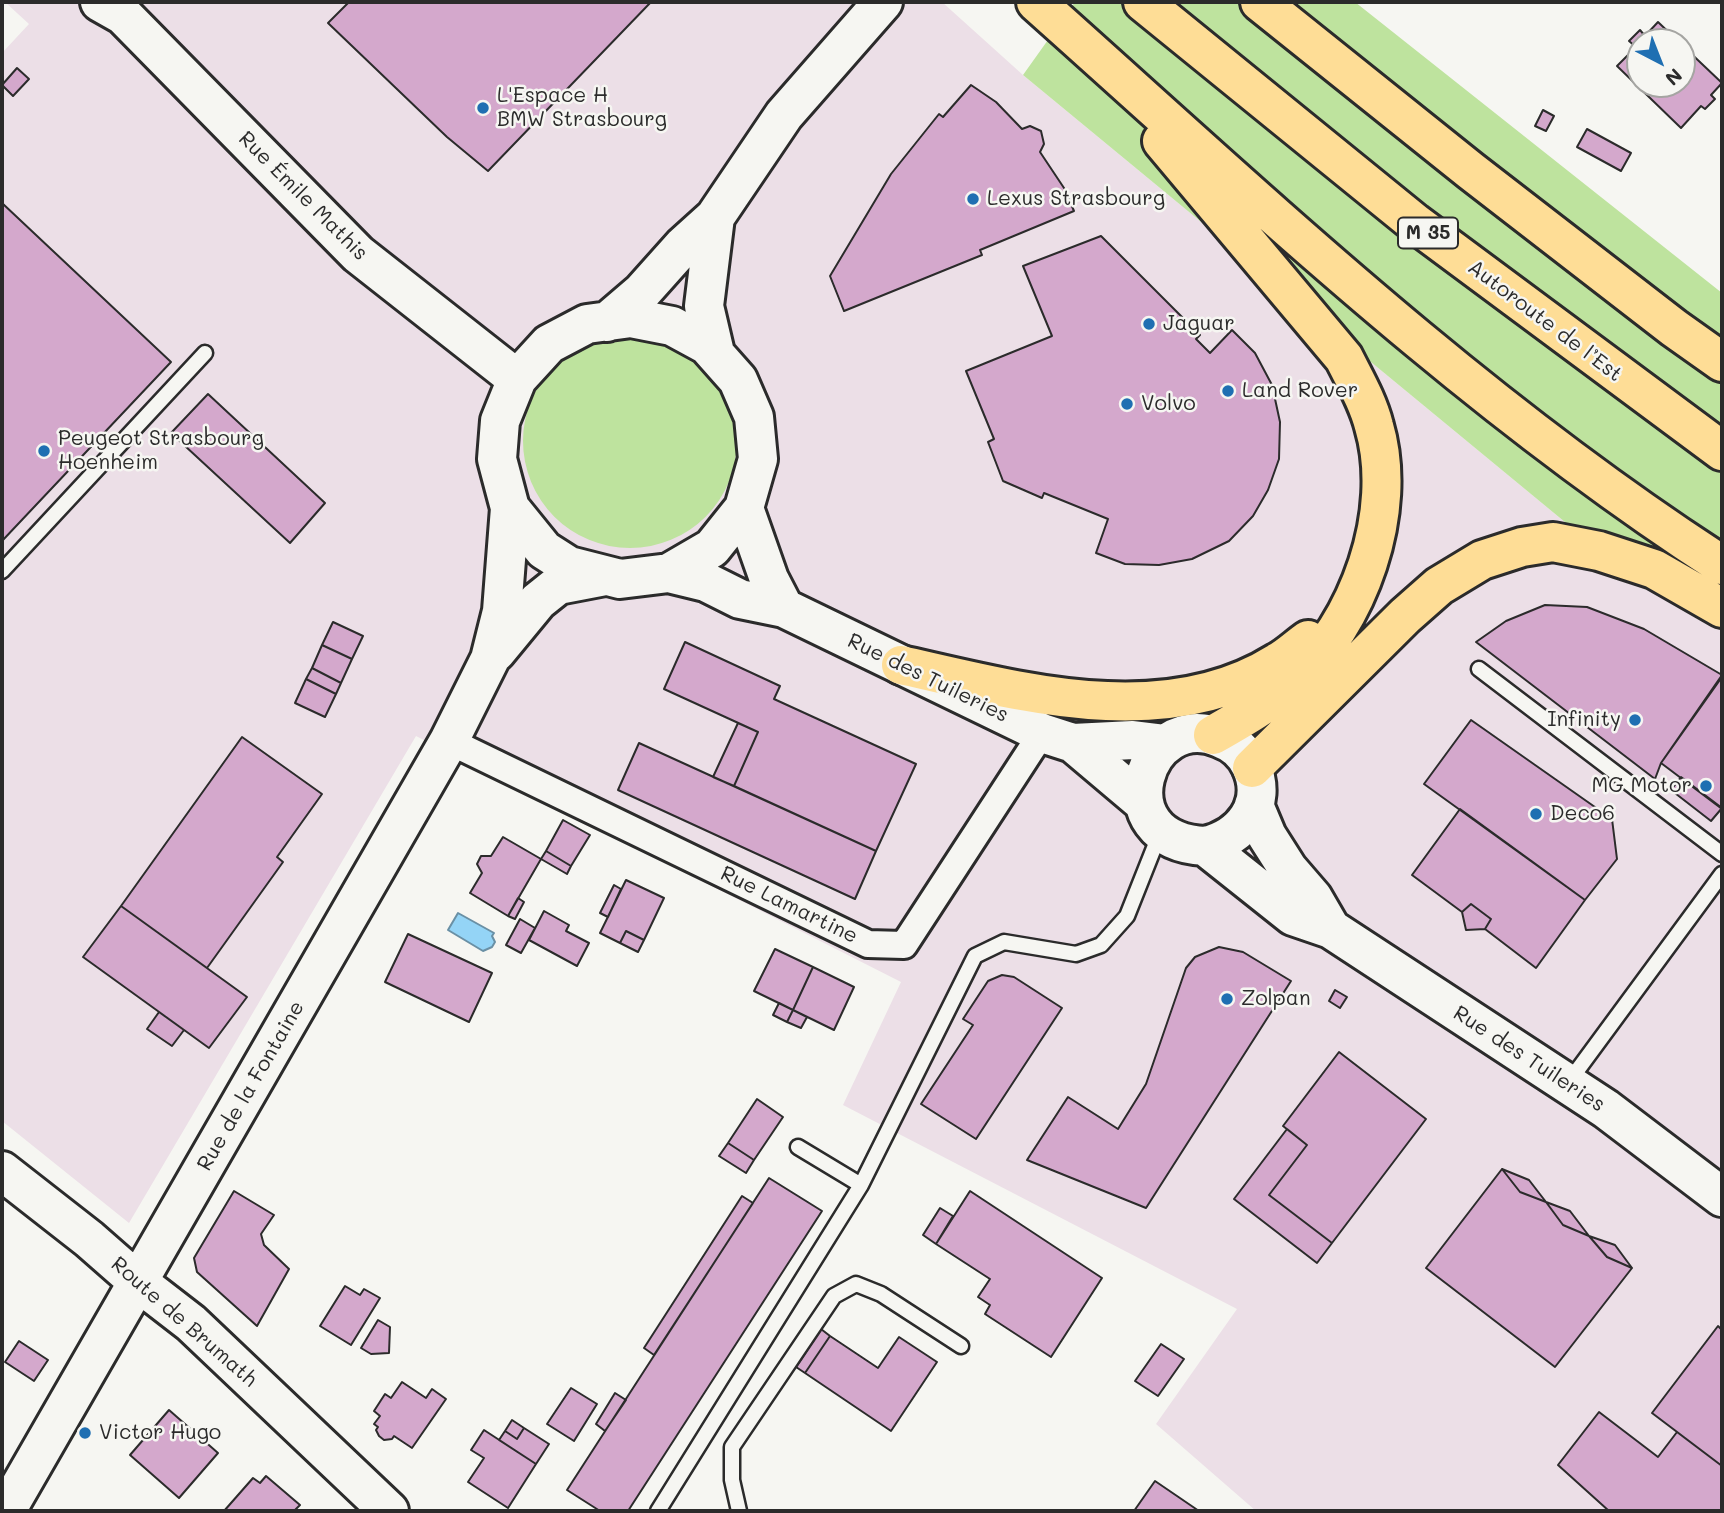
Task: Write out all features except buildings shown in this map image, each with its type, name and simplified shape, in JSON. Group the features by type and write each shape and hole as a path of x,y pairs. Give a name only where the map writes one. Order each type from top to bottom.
{"highway":[{"path":"1036,2 1341,276 1500,407 1671,532 1722,565"},
{"name":"Autoroute de l’Est","path":"1143,2 1415,223 1722,451"},
{"path":"1260,2 1471,171 1722,362"},
{"path":"1071,33 1344,358 1363,395 1375,427 1383,487 1375,542 1350,605 1327,643 1294,681 1259,708 1213,735"},
{"path":"1253,787 1405,615 1439,586 1482,560 1522,547 1553,542 1598,551 1654,569 1722,608"},
{"path":"901,665 1017,691 1113,702 1159,702 1214,689 1247,678 1278,663 1350,605"}],"street":[{"name":"Rue Émile Mathis","path":"100,2 123,15 358,254 517,379"},
{"name":"Rue de la Fontaine","path":"607,322 642,292 684,245 715,217 784,115 883,2"},
{"name":"Rue de la Fontaine","path":"715,217 704,306 715,353"},
{"name":"Rue de la Fontaine","path":"6,1511 449,741 490,659 502,611 510,508 497,459 499,421 517,379 549,344 587,324 631,318 672,326 707,345 738,380 754,417 758,459 744,508 712,548 669,572 620,579 569,566 544,550 510,508"},
{"path":"744,508 769,579 784,608"},
{"name":"Rue des Tuileries","path":"669,572 706,582 740,599 784,608 1058,738 1152,817 1174,841 1189,846 1205,846 1293,916 1331,929 1605,1109 1722,1197"},
{"name":"Rue de la Fontaine","path":"490,659 538,601 558,585 606,576"},
{"name":"Rue des Tuileries","path":"1058,738 1133,740 1166,744 1180,736 1197,733 1230,741 1243,753 1267,836 1288,869 1313,898 1331,929"},
{"name":"Rue Lamartine","path":"449,741 868,944 904,945 1058,738"},
{"path":"1152,817 1143,787 1146,770 1154,756 1166,744"},
{"path":"1205,846 1220,843 1234,835 1247,822 1253,787"},
{"name":"Route de Brumath","path":"2,1171 191,1323 389,1511"}],"lane":[{"path":"2,571 205,352"},
{"path":"1479,668 1722,854"},
{"path":"658,1511 861,1185 975,957 1004,942 1076,954 1101,945 1127,916 1152,817"},
{"path":"1567,1084 1722,874"},
{"path":"798,1147 861,1185"},
{"path":"739,1511 732,1480 732,1447 834,1296 856,1284 881,1294 961,1346"}],"shaded area":[{"path":"5,2 942,2 1023,75 1634,579 1722,630 1722,1511 1256,1511 1156,1424 1237,1309 843,1105 901,982 416,736 129,1223 2,1121 2,53 29,24"}],"green space":[{"path":"1075,2 1355,2 1722,293 1722,630 1634,579 1023,75"},
{"path":"630,334 671,342 689,352 705,366 719,382 729,400 737,441 729,482 719,500 705,516 689,530 671,540 630,548 589,540 571,530 555,516 541,500 531,482 523,441 531,400 541,382 555,366 571,352 589,342"}],"water":[{"path":"458,913 494,933 492,936 495,942 492,947 483,951 448,930"}],"place":[{"name":"L'Espace H BMW Strasbourg","path":"483,108"},
{"name":"Lexus Strasbourg","path":"973,199"},
{"name":"Jaguar","path":"1149,324"},
{"name":"Land Rover","path":"1228,391"},
{"name":"Volvo","path":"1127,404"},
{"name":"Peugeot Strasbourg Hoenheim","path":"44,451"},
{"name":"Infinity","path":"1635,720"},
{"name":"MG Motor","path":"1706,786"},
{"name":"Deco6","path":"1536,814"},
{"name":"Zolpan","path":"1227,999"},
{"name":"Victor Hugo","path":"85,1433"}]}
